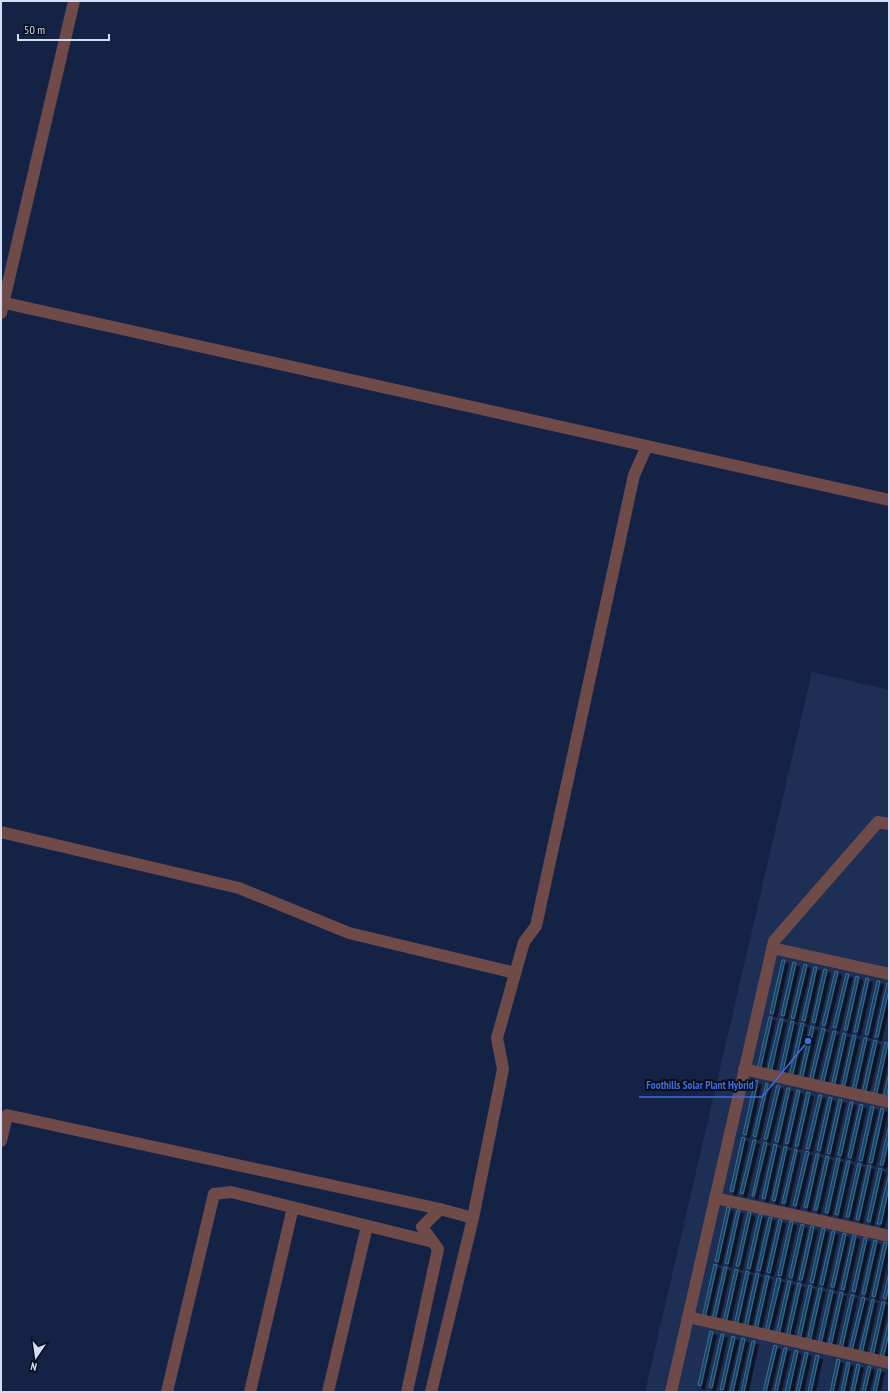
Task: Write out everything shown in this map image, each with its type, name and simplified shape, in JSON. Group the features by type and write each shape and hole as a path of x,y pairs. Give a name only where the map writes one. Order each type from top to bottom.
{"lane":[{"path":"74,1 2,306 648,446 889,500"},
{"path":"431,1392 473,1218 503,1069 496,1038 524,942 536,926 634,475 648,446"},
{"path":"671,1392 774,941 878,822 889,824"},
{"path":"1,832 240,888 349,933 515,972"},
{"path":"772,948 889,974"},
{"path":"744,1070 889,1102"},
{"path":"1,1139 7,1115 440,1209 473,1218"},
{"path":"167,1392 214,1194 230,1192 433,1242"},
{"path":"715,1198 889,1236"},
{"path":"250,1392 293,1207"},
{"path":"407,1392 438,1249 422,1226 440,1209"},
{"path":"328,1392 367,1226"},
{"path":"688,1317 889,1363"}],"shaded area":[{"path":"812,672 889,690 889,1392 645,1392"}],"building":[{"path":"782,960 785,960 773,1014 770,1013"},
{"path":"793,962 796,963 784,1016 781,1015"},
{"path":"804,964 807,965 794,1019 791,1018"},
{"path":"814,967 817,967 805,1021 802,1020"},
{"path":"824,969 827,970 815,1023 812,1022"},
{"path":"835,971 838,972 825,1026 822,1025"},
{"path":"846,974 849,974 836,1028 833,1027"},
{"path":"856,976 859,977 847,1030 844,1030"},
{"path":"866,978 869,979 857,1032 854,1032"},
{"path":"877,981 880,981 868,1035 865,1034"},
{"path":"887,983 889,983 889,990 878,1037 875,1037"},
{"path":"769,1017 772,1017 760,1071 757,1070"},
{"path":"780,1019 783,1019 771,1073 767,1072"},
{"path":"791,1021 794,1022 782,1076 779,1075"},
{"path":"801,1023 804,1024 792,1078 789,1077"},
{"path":"811,1026 814,1027 802,1080 799,1079"},
{"path":"822,1028 825,1029 812,1082 809,1082"},
{"path":"833,1031 836,1031 823,1085 820,1084"},
{"path":"843,1033 846,1034 834,1087 831,1087"},
{"path":"853,1035 856,1036 844,1089 841,1089"},
{"path":"864,1038 867,1038 855,1092 852,1091"},
{"path":"874,1040 877,1041 865,1094 862,1093"},
{"path":"885,1042 888,1043 876,1097 873,1096"},
{"path":"889,1072 889,1085 886,1099 883,1098"},
{"path":"755,1080 758,1081 746,1135 743,1134"},
{"path":"766,1083 768,1084 756,1137 753,1136"},
{"path":"777,1085 780,1086 767,1139 764,1139"},
{"path":"787,1088 790,1088 778,1142 775,1141"},
{"path":"797,1090 800,1091 788,1144 785,1143"},
{"path":"807,1092 810,1093 798,1146 795,1146"},
{"path":"819,1095 822,1095 809,1149 806,1148"},
{"path":"829,1097 832,1098 820,1151 817,1150"},
{"path":"839,1099 842,1100 830,1154 827,1153"},
{"path":"850,1102 853,1102 841,1156 838,1155"},
{"path":"860,1104 863,1105 851,1158 848,1157"},
{"path":"871,1106 874,1107 862,1161 859,1160"},
{"path":"881,1108 884,1109 872,1163 869,1162"},
{"path":"889,1124 889,1138 883,1165 880,1165"},
{"path":"742,1137 745,1138 733,1192 730,1191"},
{"path":"753,1140 756,1140 743,1194 740,1193"},
{"path":"764,1142 767,1143 754,1196 752,1196"},
{"path":"774,1144 777,1145 765,1199 762,1198"},
{"path":"784,1147 787,1147 775,1201 772,1200"},
{"path":"795,1149 797,1150 785,1203 782,1203"},
{"path":"806,1151 809,1152 796,1206 793,1205"},
{"path":"816,1154 819,1154 807,1208 804,1207"},
{"path":"826,1156 829,1157 817,1210 814,1210"},
{"path":"837,1158 840,1159 828,1213 825,1212"},
{"path":"847,1161 850,1161 838,1215 835,1214"},
{"path":"858,1163 861,1164 849,1217 846,1217"},
{"path":"868,1165 871,1166 859,1220 856,1219"},
{"path":"879,1168 882,1169 870,1222 867,1221"},
{"path":"889,1173 889,1187 881,1224 877,1224"},
{"path":"727,1207 730,1208 718,1262 715,1261"},
{"path":"737,1210 740,1210 728,1264 725,1263"},
{"path":"748,1212 751,1213 739,1266 736,1266"},
{"path":"759,1214 762,1215 750,1269 747,1268"},
{"path":"769,1217 772,1217 760,1271 757,1270"},
{"path":"779,1219 782,1220 770,1273 767,1272"},
{"path":"790,1221 793,1222 781,1276 778,1275"},
{"path":"801,1224 804,1225 792,1278 789,1277"},
{"path":"811,1226 814,1227 802,1280 799,1280"},
{"path":"822,1228 825,1229 813,1283 810,1282"},
{"path":"832,1231 835,1231 823,1285 820,1284"},
{"path":"843,1233 846,1234 834,1287 831,1287"},
{"path":"853,1235 856,1236 844,1290 841,1289"},
{"path":"864,1238 867,1238 855,1292 852,1291"},
{"path":"874,1240 877,1241 865,1294 862,1294"},
{"path":"884,1242 887,1243 875,1297 872,1296"},
{"path":"714,1264 717,1265 705,1318 702,1318"},
{"path":"724,1267 727,1267 715,1321 712,1320"},
{"path":"735,1269 738,1270 726,1323 723,1322"},
{"path":"746,1271 749,1272 737,1326 734,1325"},
{"path":"889,1272 889,1285 886,1299 883,1298"},
{"path":"756,1273 759,1274 747,1328 744,1327"},
{"path":"766,1276 769,1276 757,1330 754,1329"},
{"path":"777,1278 781,1279 768,1332 765,1332"},
{"path":"788,1281 791,1281 779,1335 776,1334"},
{"path":"798,1283 801,1284 789,1337 786,1337"},
{"path":"809,1285 812,1286 800,1340 797,1339"},
{"path":"819,1288 822,1288 810,1342 807,1341"},
{"path":"830,1290 833,1291 821,1344 818,1344"},
{"path":"840,1292 843,1293 831,1346 828,1346"},
{"path":"851,1295 854,1295 842,1349 839,1348"},
{"path":"862,1297 865,1298 852,1351 849,1351"},
{"path":"872,1299 874,1300 862,1354 859,1353"},
{"path":"882,1302 885,1302 873,1356 870,1355"},
{"path":"889,1319 889,1333 883,1358 880,1357"},
{"path":"710,1331 713,1332 701,1386 698,1385"},
{"path":"721,1334 724,1334 712,1388 709,1387"},
{"path":"732,1336 735,1337 723,1390 720,1390"},
{"path":"742,1338 745,1339 733,1392 730,1392"},
{"path":"752,1341 755,1341 744,1392 741,1392"},
{"path":"774,1345 777,1346 766,1392 763,1392"},
{"path":"784,1348 787,1348 777,1392 774,1392"},
{"path":"795,1350 798,1351 789,1392 785,1392"},
{"path":"805,1352 808,1353 799,1392 796,1392"},
{"path":"816,1355 819,1356 811,1392 808,1392"},
{"path":"837,1359 840,1360 833,1392 830,1392"},
{"path":"847,1362 850,1363 844,1392 841,1392"},
{"path":"857,1364 860,1365 854,1392 851,1392"},
{"path":"868,1366 871,1367 865,1392 862,1392"},
{"path":"878,1369 881,1369 876,1392 873,1392"}],"place":[{"name":"Foothills Solar Plant Hybrid","path":"808,1041"}]}
